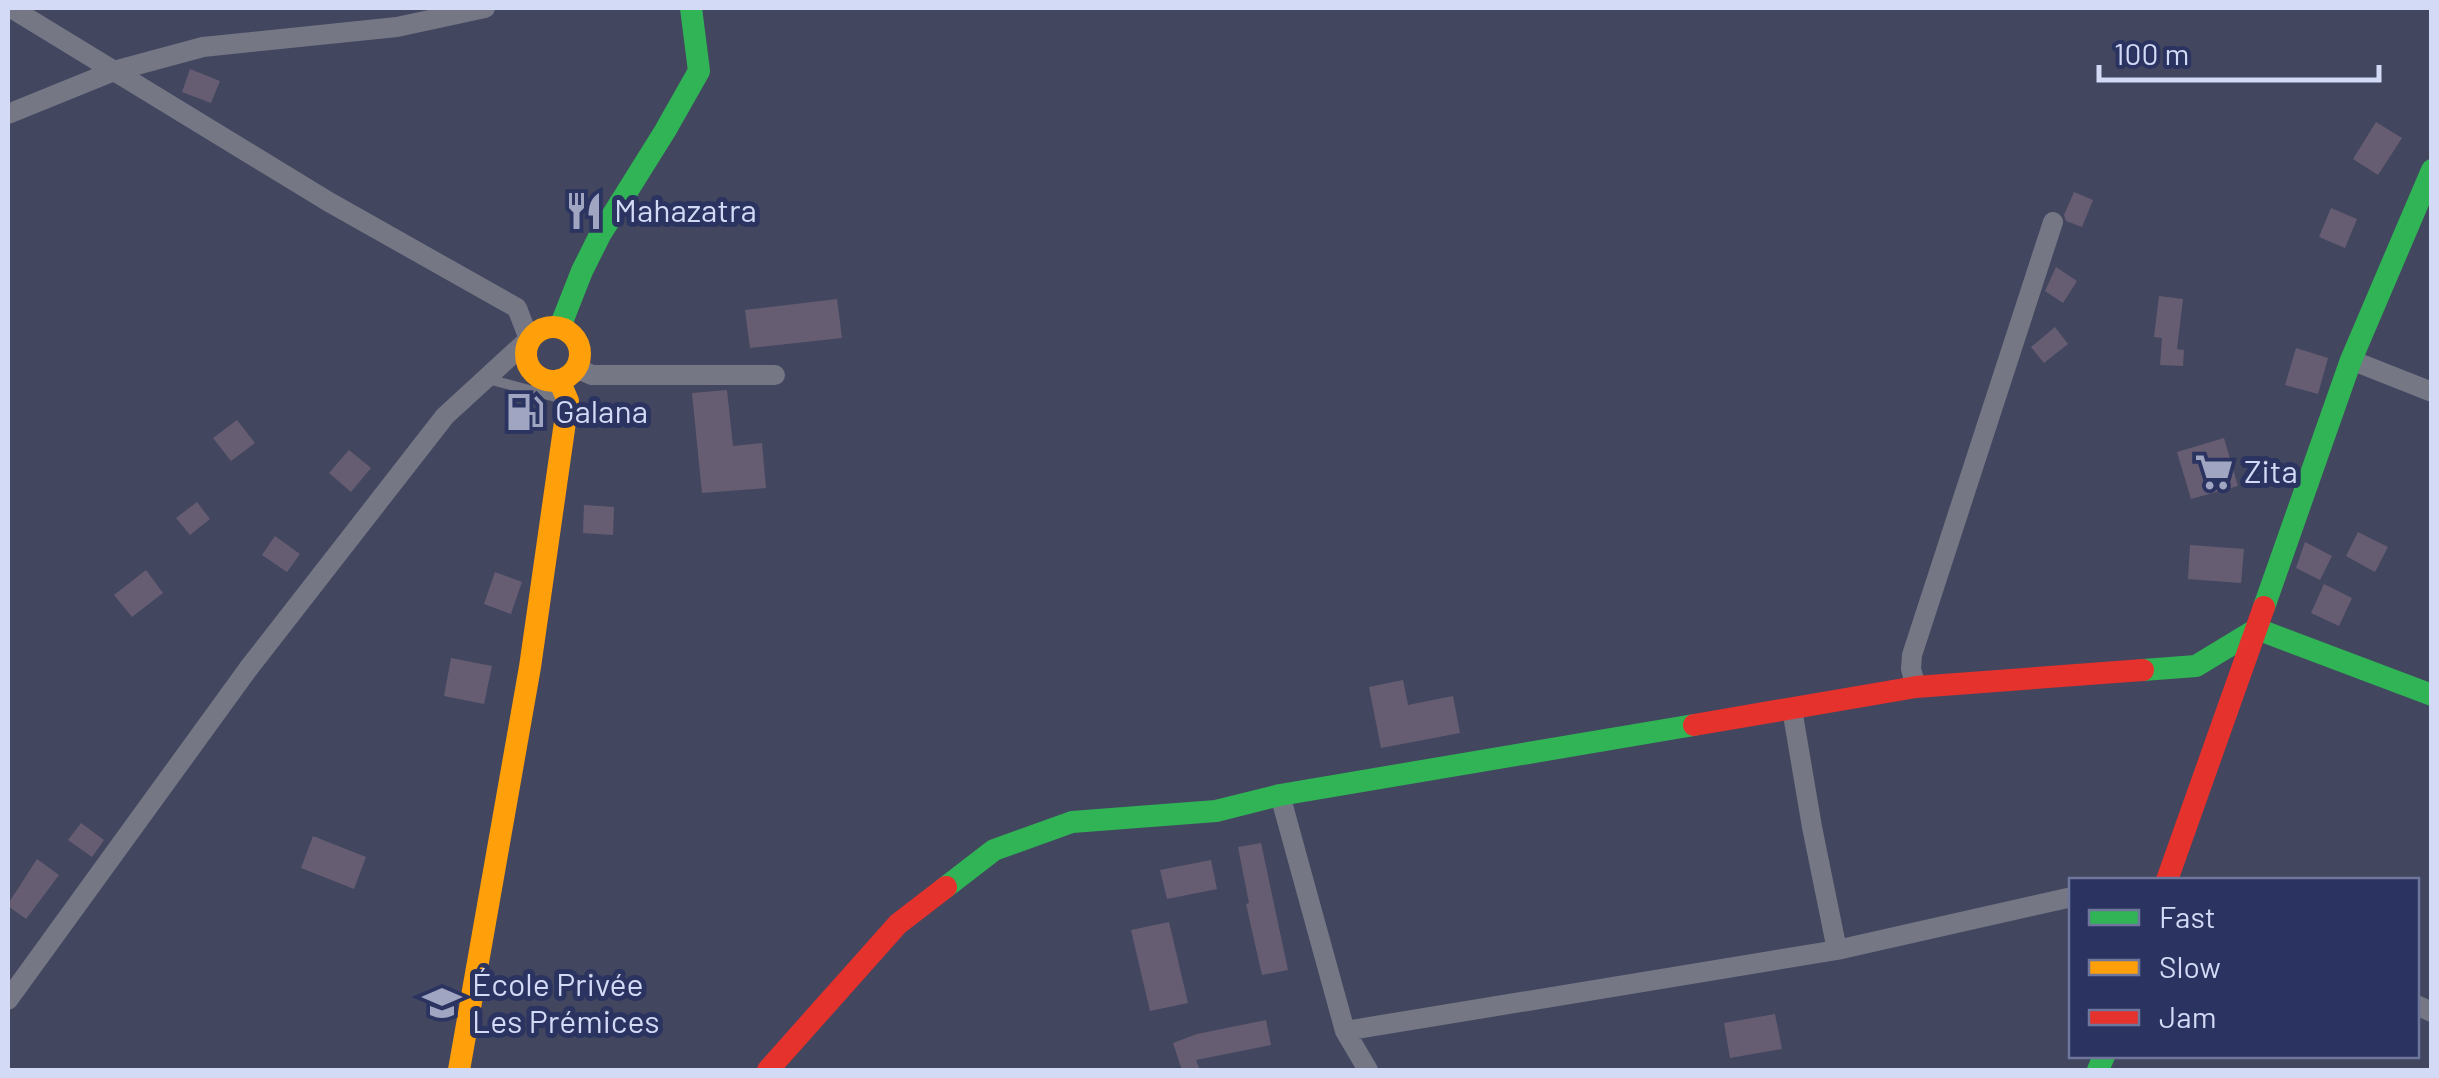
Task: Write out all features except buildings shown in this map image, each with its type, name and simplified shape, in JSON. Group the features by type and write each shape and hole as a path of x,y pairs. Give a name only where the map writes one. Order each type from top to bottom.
{"street":[{"path":"12,8 330,202 517,308 529,339 525,354 530,370 543,380 568,383 592,376 775,375"},
{"path":"8,114 114,71 203,47 397,28 485,8"},
{"path":"560,327 600,235 699,71 692,8"},
{"path":"2168,878 2350,360 2432,170"},
{"path":"1916,687 1912,655 2052,222"},
{"path":"8,1000 248,669 445,416 537,331 548,326 560,327 571,333 580,356 568,383 530,667 459,1070"},
{"path":"2350,360 2432,392"},
{"path":"768,1070 898,924 994,850 1072,822 1216,811 1280,795 1916,687 2196,666 2257,629"},
{"path":"2257,629 2432,695"},
{"path":"1792,709 1837,950"},
{"path":"1280,795 1345,1030 1368,1070"},
{"path":"1345,1030 1837,950 2069,898"}],"lane":[{"path":"487,379 568,383"}],"traffic: fast":[{"path":"560,327 600,235 699,71 691,8"},
{"path":"2264,607 2351,360 2432,170"},
{"path":"2143,670 2196,666 2257,629 2432,695"},
{"path":"946,887 994,850 1072,822 1216,811 1280,795 1694,725"},
{"path":"2098,1070 2103,1058"}],"traffic: slow":[{"path":"553,327 572,335 580,354 572,373 553,381 534,373 526,354 534,335 553,327"},
{"path":"459,1070 530,667 568,401 559,380"}],"traffic: jam":[{"path":"2168,878 2264,607"},
{"path":"1694,725 1916,687 2143,670"},
{"path":"768,1070 898,924 946,887"}],"place":[{"name":"Mahazatra","path":"584,211"},
{"name":"Galana","path":"525,412"},
{"name":"Zita","path":"2214,472"},
{"name":"École Privée Les Prémices","path":"442,1003"}]}
